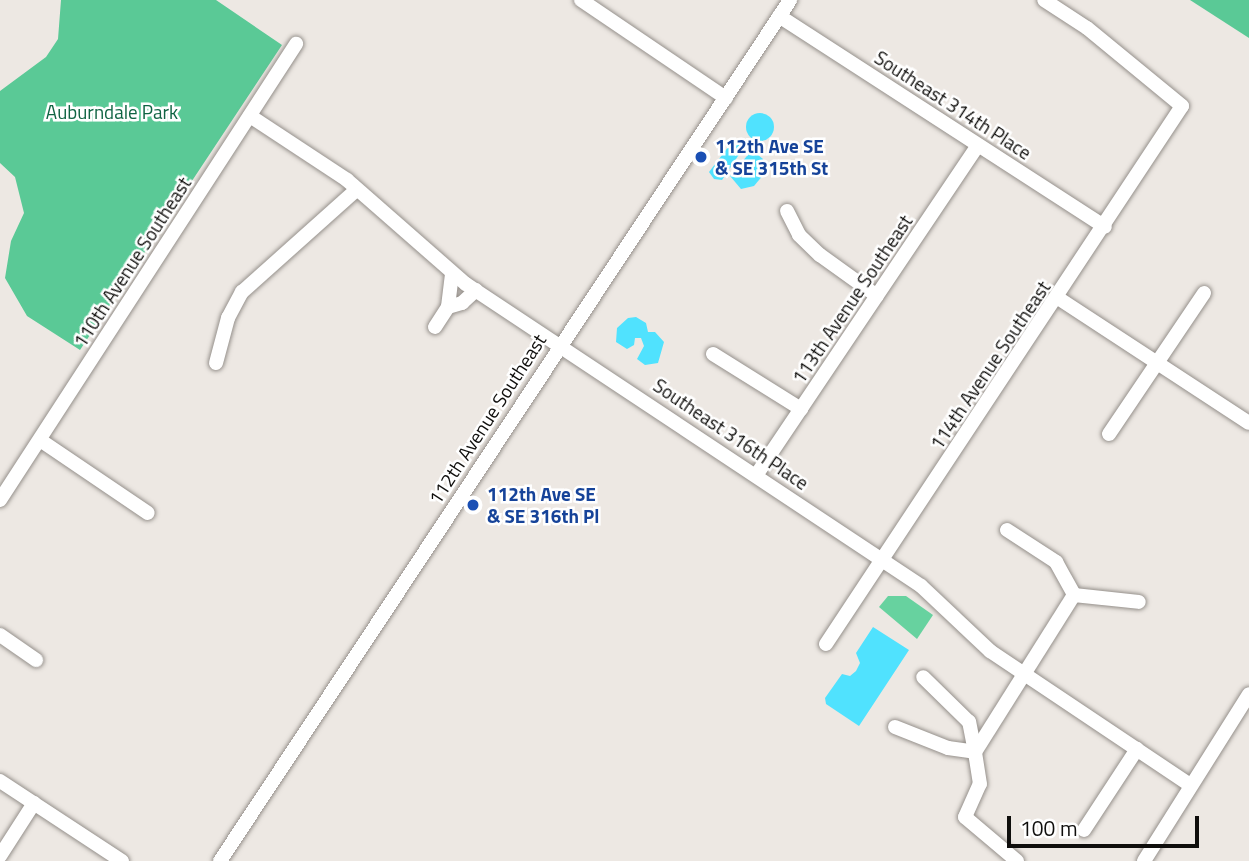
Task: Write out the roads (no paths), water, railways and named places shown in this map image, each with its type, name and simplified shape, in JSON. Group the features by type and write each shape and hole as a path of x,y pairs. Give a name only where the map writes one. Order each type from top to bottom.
{"street":[{"path":"581,0 726,99"},
{"name":"112th Avenue Southeast","path":"220,861 560,343 790,0"},
{"name":"114th Avenue Southeast","path":"826,644 1105,227 1182,106 1087,28 1044,0"},
{"name":"Southeast 314th Place","path":"779,16 1105,227"},
{"name":"110th Avenue Southeast","path":"0,500 296,44"},
{"name":"Southeast 316th Place","path":"250,116 357,189 452,274 757,474 921,586 990,650 1190,785"},
{"name":"113th Avenue Southeast","path":"757,474 978,145"},
{"path":"216,363 228,318 242,292 357,189"},
{"path":"787,211 799,235 820,256 877,296"},
{"path":"435,327 447,307 452,274"},
{"path":"447,307 462,303 476,290"},
{"path":"1109,434 1205,293"},
{"path":"1058,298 1249,423"},
{"path":"713,354 802,408"},
{"path":"40,440 148,513"},
{"path":"1007,530 1056,562 1074,595"},
{"path":"1074,595 1139,602"},
{"path":"975,752 1026,676 1074,595"},
{"path":"0,635 36,660"},
{"path":"923,677 969,722 980,784 965,817 1017,861"},
{"path":"1144,861 1249,694"},
{"path":"894,727 948,748 975,752"},
{"path":"1084,830 1137,749"},
{"path":"0,780 122,861"},
{"path":"0,856 34,803"}],"water":[{"path":"760,113 770,117 774,127 770,137 760,141 750,137 746,127 750,117"},
{"path":"732,142 740,142 742,150 722,180 714,179 709,172"},
{"path":"752,150 763,159 764,174 754,186 741,189 730,176"},
{"path":"636,317 646,323 648,332 655,332 664,342 658,363 645,365 637,359 644,346 641,338 635,338 634,345 627,349 616,342 617,328 628,318"},
{"path":"873,627 909,650 859,726 826,704 825,698 842,674 850,676 856,671 860,663 856,653"}],"place":[{"name":"112th Ave SE & SE 315th St","path":"701,157"},
{"name":"112th Ave SE & SE 316th Pl","path":"473,505"}],"park label":[{"name":"Auburndale Park","path":"112,112"}]}
